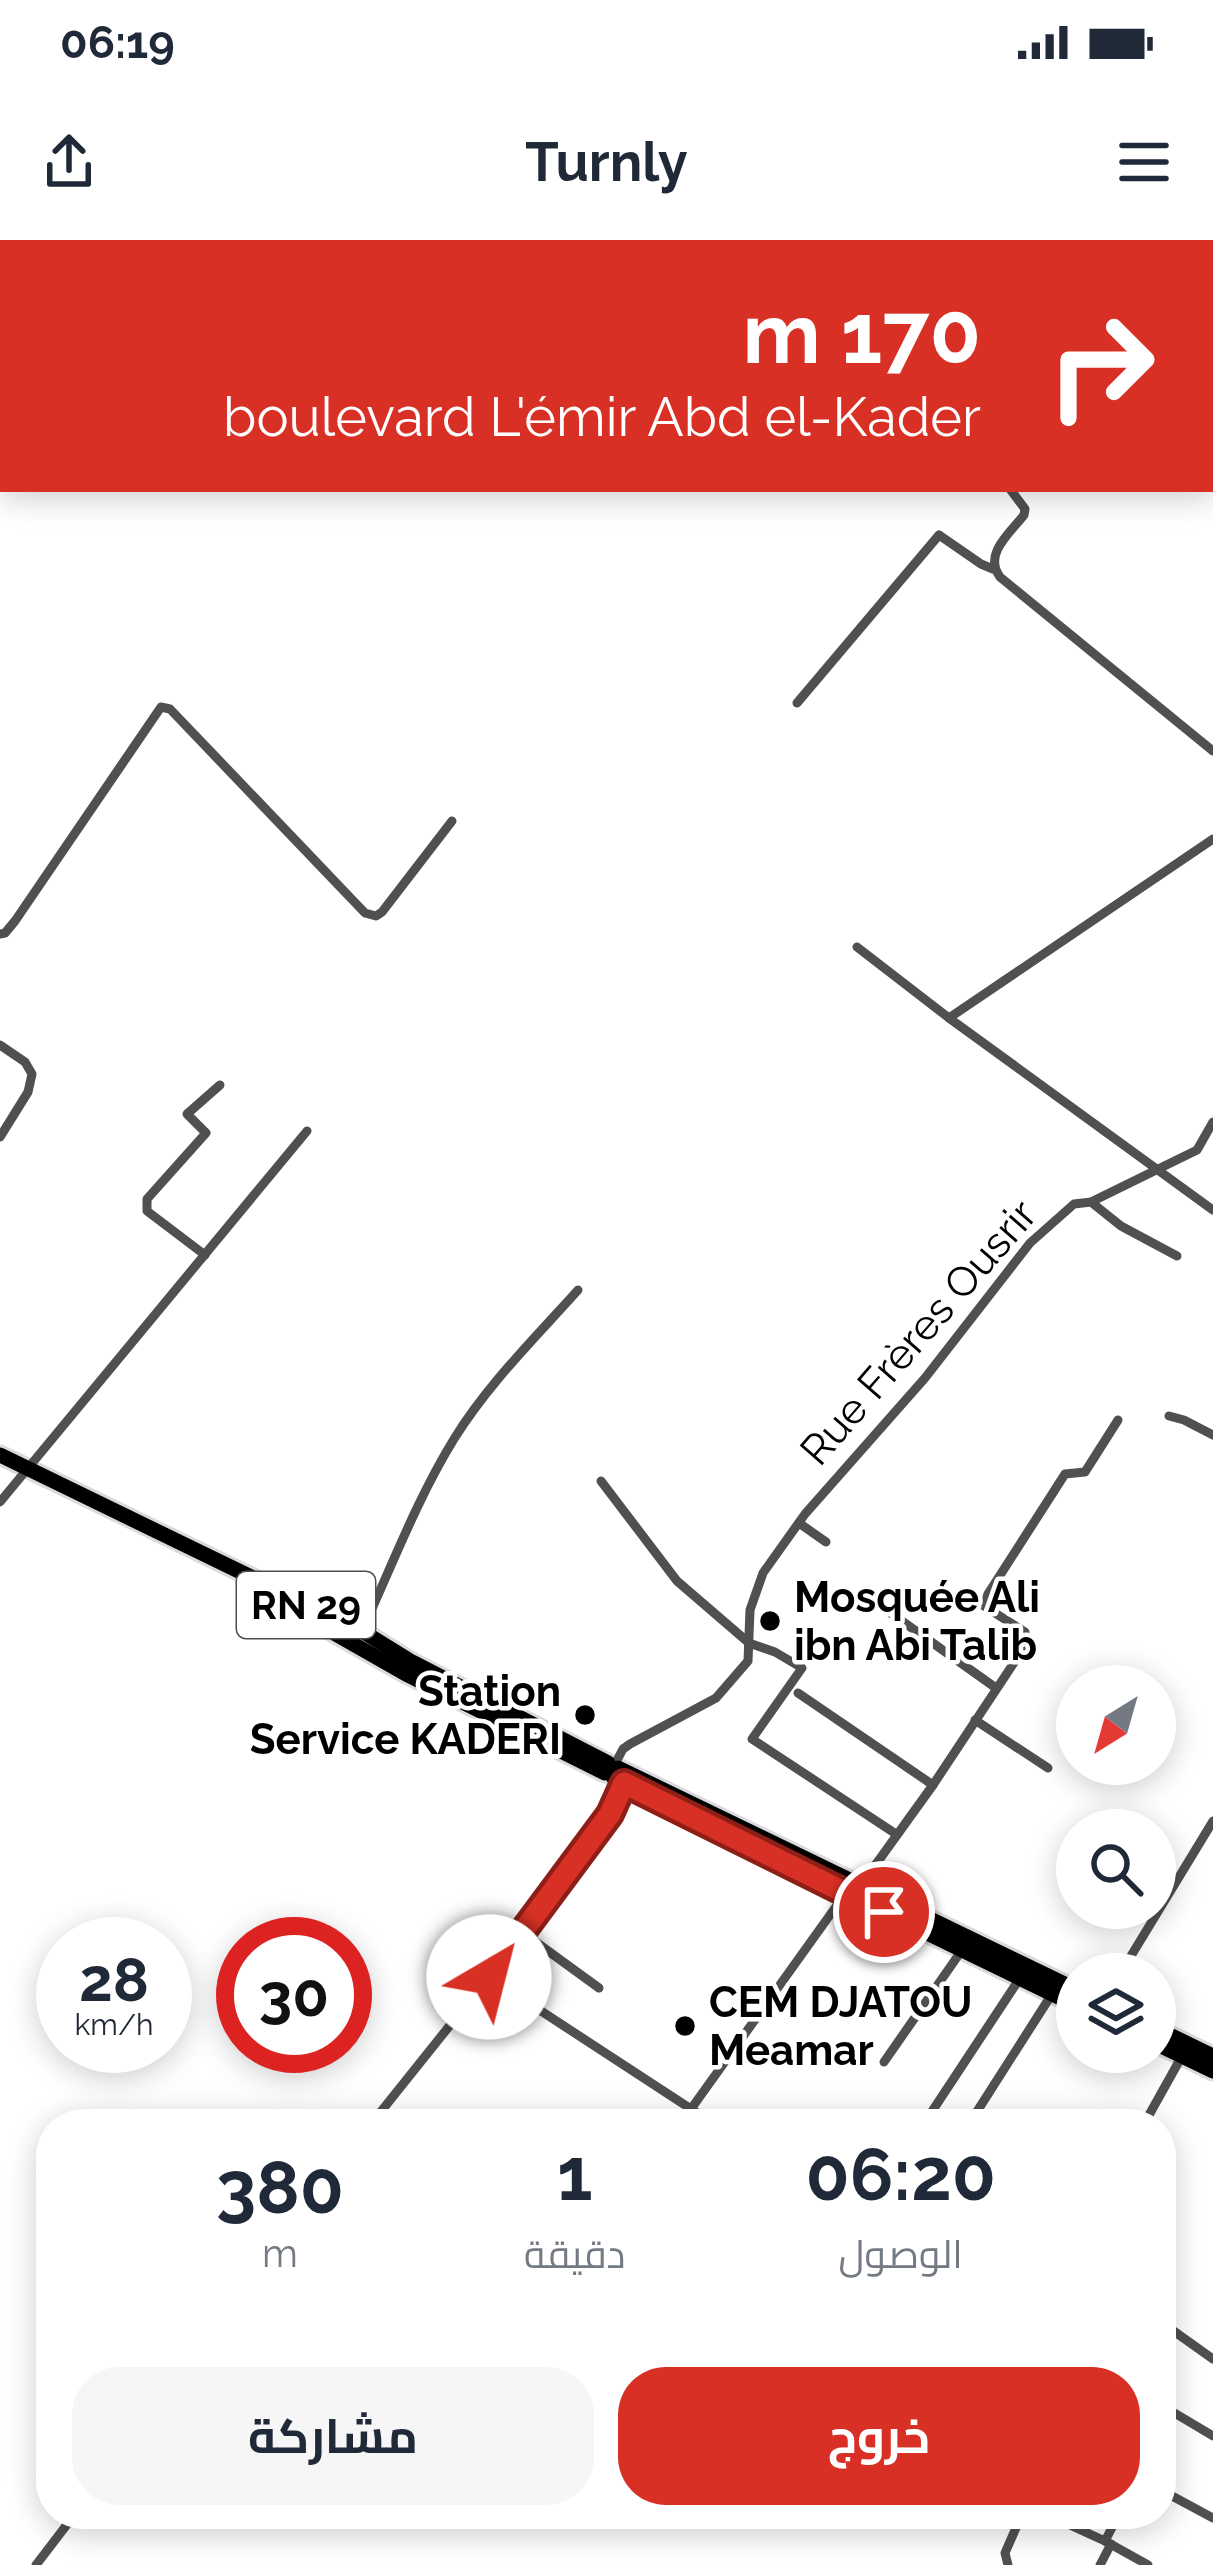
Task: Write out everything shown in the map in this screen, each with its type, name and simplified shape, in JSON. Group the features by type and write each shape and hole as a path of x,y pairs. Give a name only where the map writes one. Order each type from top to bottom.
{"highway":[{"name":"RN 29","path":"0,1455 23,1472 284,1604 406,1674 1056,1980"},
{"name":"RN 29","path":"0,1466 23,1472 362,1631 845,1894 1056,1996"},
{"path":"1176,2039 1212,2058"},
{"path":"1176,2054 1212,2058"}],"street":[{"path":"993,568 994,554 1024,515 1015,492"},
{"path":"797,703 939,535 993,568 1213,751"},
{"path":"0,934 15,921 161,707 170,709 365,913 376,916 382,912 452,821"},
{"path":"950,1018 1213,838"},
{"path":"857,947 1213,1210"},
{"path":"0,1045 25,1062 32,1074 28,1092 0,1137"},
{"path":"206,1255 147,1211 147,1199 206,1133 187,1114 220,1085"},
{"name":"Rue Frères Ousrir","path":"614,1771 623,1749 716,1699 748,1661 750,1610 763,1574 799,1523 925,1378 1030,1244 1074,1204 1091,1202 1197,1150 1213,1122"},
{"path":"0,1502 307,1130"},
{"path":"1091,1202 1121,1226 1177,1256"},
{"path":"362,1631 453,1440 489,1388 578,1290"},
{"path":"1168,1416 1213,1435"},
{"path":"861,1885 1027,1643 1025,1632 984,1606 988,1594 1065,1474 1085,1472 1118,1420"},
{"path":"601,1481 676,1581 749,1643 802,1668 752,1739 896,1834"},
{"name":"Rue Frères Ousrir","path":"799,1523 826,1542"},
{"path":"872,1599 996,1688"},
{"path":"797,1694 933,1785"},
{"path":"975,1720 1048,1768"},
{"path":"383,2109 610,1814 614,1771"},
{"path":"1133,1953 1213,1821"},
{"path":"489,1977 692,2109 845,1894"},
{"path":"522,1932 599,1988"},
{"path":"884,2062 962,1950"},
{"path":"933,2109 1020,1978"},
{"path":"979,2109 1052,1994"},
{"path":"1152,2109 1181,2056"},
{"path":"1176,2333 1213,2359"},
{"path":"1176,2414 1213,2436"},
{"path":"1176,2498 1213,2518"},
{"path":"36,2565 64,2529"},
{"path":"1008,2565 1005,2553 1015,2529"},
{"path":"1078,2529 1148,2565"},
{"path":"1100,2565 1113,2529"}],"place":[{"name":"Mosquée Ali ibn Abi Talib","path":"770,1621"},
{"name":"Station Service KADERI","path":"585,1715"},
{"name":"CEM DJATOU Meamar","path":"685,2026"}],"route":[{"path":"489,1977 610,1814 624,1783 884,1912"}]}
